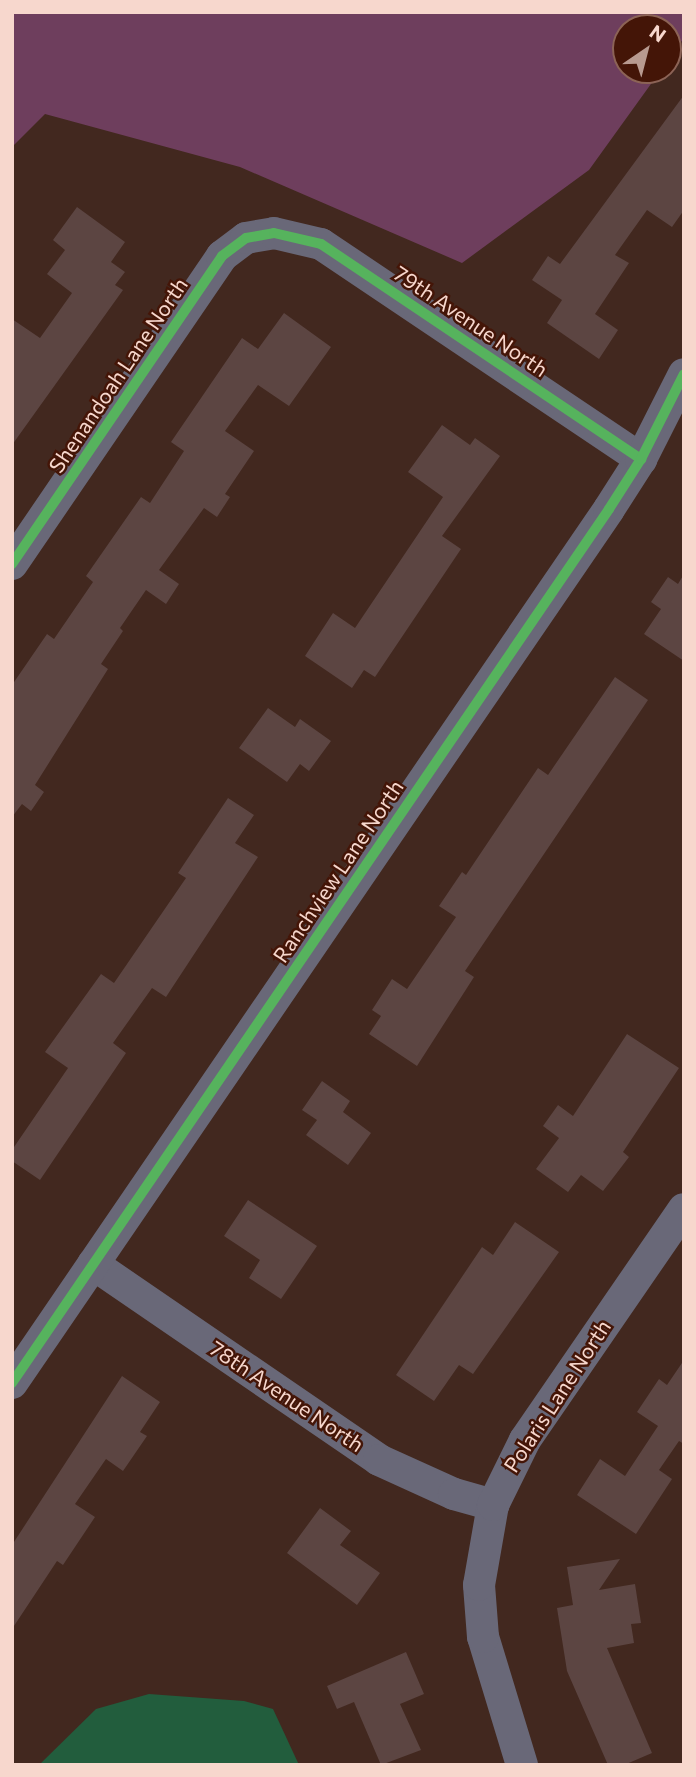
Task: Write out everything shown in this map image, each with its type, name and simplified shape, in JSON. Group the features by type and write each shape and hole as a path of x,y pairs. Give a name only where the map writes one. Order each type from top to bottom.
{"street":[{"name":"79th Avenue North","path":"274,233 321,243 641,459"},
{"name":"Shenandoah Lane North","path":"12,564 222,256 246,238 274,233"},
{"name":"Ranchview Lane North","path":"12,1383 641,459 684,374"},
{"name":"Polaris Lane North","path":"522,1765 483,1637 479,1586 493,1505 525,1440 684,1209"},
{"name":"78th Avenue North","path":"93,1264 379,1460 454,1494 493,1505"}],"shaded area":[{"path":"12,12 684,12 682,41 682,14 612,14 612,84 651,84 589,170 462,263 240,167 45,114 12,147"},
{"path":"149,1694 244,1701 273,1709 299,1765 39,1765 96,1709"}],"building":[{"path":"684,95 684,210 672,227 647,210 615,255 629,263 595,314 618,330 599,359 547,323 562,300 532,280 548,256 560,264"},
{"path":"77,207 125,242 111,262 125,272 115,285 123,290 12,445 12,319 40,338 72,293 47,274 65,250 53,240"},
{"path":"284,313 331,347 289,406 258,385 225,431 254,451 225,494 230,497 217,517 204,508 159,570 179,584 166,604 146,590 120,628 123,631 101,664 108,669 35,785 44,792 31,811 22,804 12,817 12,685 47,634 54,639 93,582 86,576 141,497 150,503 184,451 171,442 242,338 258,349"},
{"path":"442,425 470,445 475,438 500,456 442,536 461,549 375,677 364,670 352,688 305,656 333,613 355,628 443,497 408,472"},
{"path":"684,574 684,661 644,634 661,609 651,602 668,577 678,584"},
{"path":"615,677 648,700 465,971 474,977 417,1066 369,1034 381,1016 372,1010 392,979 407,989 456,917 439,906 462,872 466,875 538,768 548,775"},
{"path":"268,708 295,727 300,719 331,741 309,771 300,764 287,782 239,748"},
{"path":"228,798 254,815 235,843 258,857 166,997 152,988 113,1043 126,1053 40,1180 12,1161 12,1150 68,1068 45,1052 101,974 114,983 186,878 178,873"},
{"path":"627,1034 679,1068 623,1152 629,1157 603,1191 581,1175 568,1192 536,1169 559,1138 543,1126 558,1105 573,1116"},
{"path":"322,1081 350,1101 343,1112 371,1133 348,1165 306,1135 317,1120 302,1110"},
{"path":"248,1200 317,1246 281,1299 249,1278 260,1260 224,1236"},
{"path":"515,1222 559,1252 473,1374 459,1365 434,1401 396,1375 482,1247 493,1255"},
{"path":"684,1360 684,1444 679,1441 659,1470 672,1479 636,1534 577,1495 600,1459 625,1476 658,1426 637,1412 659,1379 667,1385"},
{"path":"122,1376 160,1402 140,1432 147,1436 123,1471 106,1459 75,1504 95,1517 63,1565 57,1561 12,1629 12,1545"},
{"path":"320,1508 351,1531 340,1545 380,1573 357,1605 287,1553"},
{"path":"620,1559 599,1590 635,1584 641,1623 631,1624 634,1643 607,1648 652,1753 624,1765 608,1765 567,1671 557,1608 573,1605 567,1567"},
{"path":"406,1652 424,1694 400,1704 421,1750 381,1765 354,1702 337,1709 327,1686"}],"cycle path":[{"path":"12,564 222,256 246,238 274,233 321,244 641,459"},
{"path":"12,1383 609,509 641,459 684,374"}]}
